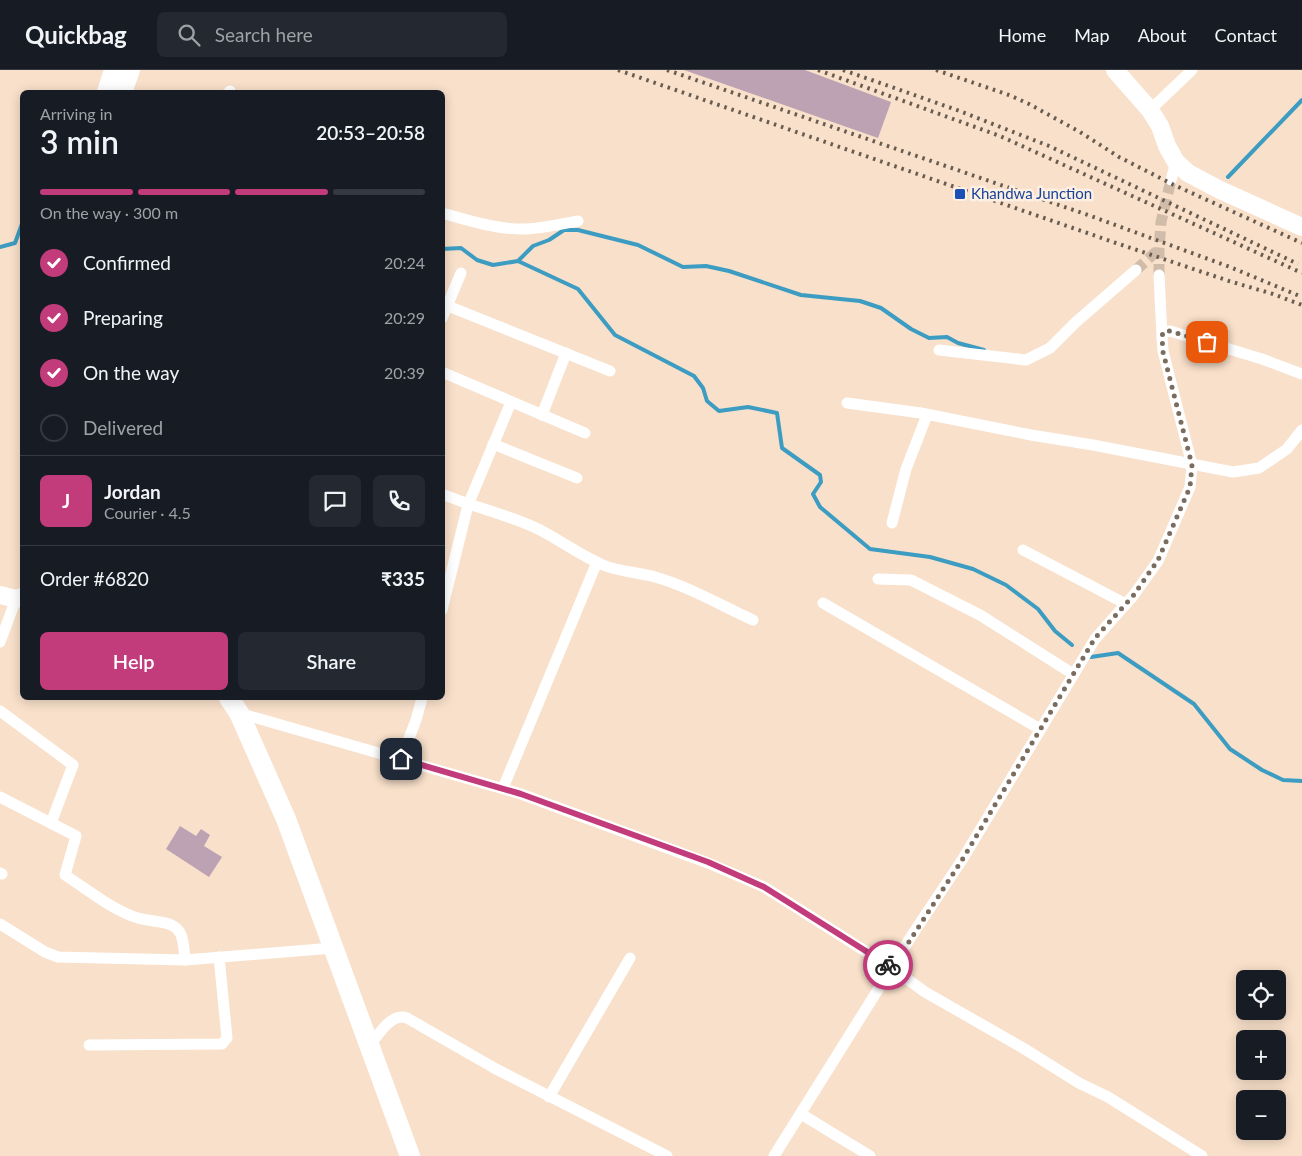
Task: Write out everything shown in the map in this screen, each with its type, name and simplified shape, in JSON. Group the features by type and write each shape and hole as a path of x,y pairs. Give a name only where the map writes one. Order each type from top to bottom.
{"highway":[{"path":"123,90 130,70"},
{"path":"234,705 286,819 410,1156"}],"main road":[{"path":"1115,70 1150,110 1160,126 1167,146 1176,162 1188,173 1220,190 1302,227"}],"street":[{"path":"106,90 112,70"},
{"path":"1150,110 1192,70"},
{"path":"1171,180 1176,162"},
{"path":"445,214 478,223 528,229 578,221"},
{"path":"939,350 1026,360 1050,348 1076,322 1136,270"},
{"path":"445,312 461,273"},
{"path":"774,1156 962,860 1095,638 1126,604 1158,560 1190,487 1192,465 1163,352 1159,275"},
{"path":"448,306 610,371"},
{"path":"1162,337 1163,332 1170,331 1262,359 1302,374"},
{"path":"542,415 566,353"},
{"path":"445,373 585,433"},
{"path":"445,598 468,505 511,402"},
{"path":"847,403 927,415 1233,472 1259,468 1287,449 1302,430"},
{"path":"892,523 906,469 927,415"},
{"path":"493,444 577,478"},
{"path":"445,495 537,529 611,568 654,576 753,620"},
{"path":"1023,550 1126,604"},
{"path":"503,788 597,562"},
{"path":"878,579 911,580 980,615 1073,674"},
{"path":"0,642 13,597"},
{"path":"823,603 1040,729"},
{"path":"401,759 421,700"},
{"path":"234,705 401,759 503,788 708,862 764,887 892,968 924,992 1023,1048 1079,1083 1108,1097 1202,1156"},
{"path":"0,711 73,765 51,823"},
{"path":"0,797 76,836 65,875 127,914 178,929 185,960"},
{"path":"0,924 45,952 58,957 185,960 333,948"},
{"path":"89,1045 222,1044 227,1038 219,957"},
{"path":"549,1097 630,958"},
{"path":"369,1046 393,1019 402,1016 549,1097 666,1156"},
{"path":"801,1114 870,1156"}],"building":[{"path":"684,70 805,70 891,102 878,138"},
{"path":"180,826 196,836 201,829 210,835 204,846 222,857 209,877 166,849"}],"waterway":[{"path":"1228,177 1302,100"},
{"path":"0,247 15,243 20,229"},
{"path":"518,261 533,246 549,240 564,230 578,230 638,245 683,267 706,266 729,271 801,295 860,301 881,308 911,329 929,338 947,337 958,343 984,350"},
{"path":"445,249 461,248 477,260 493,265 518,261 578,289 615,335 694,376 703,388 707,401 719,411 748,407 777,413 782,448 820,475 821,482 813,494 820,507 870,549 930,557 973,569 1006,585 1038,609 1055,631 1072,645"},
{"path":"1091,657 1118,653 1194,704 1230,749 1262,770 1283,780 1302,781"}],"tunnel":[{"path":"1159,275 1161,222 1171,180"},
{"path":"1136,270 1159,249"}],"railway":[{"path":"618,70 1116,243 1302,305"},
{"path":"667,70 1088,215 1230,267 1302,297"},
{"path":"818,70 1000,136 1302,273"},
{"path":"843,70 957,110 1049,146 1298,264"},
{"path":"936,70 1009,95 1029,104 1080,132 1119,157 1174,185 1302,243"}],"way so far":[{"path":"888,965 892,968 962,860 1095,638 1133,596 1158,560 1190,487 1192,465 1163,352 1163,332 1170,331 1207,342"}],"place":[{"name":"Khandwa Junction","path":"960,194"}],"route":[{"path":"401,759 521,794 708,862 764,887 888,965"}]}
